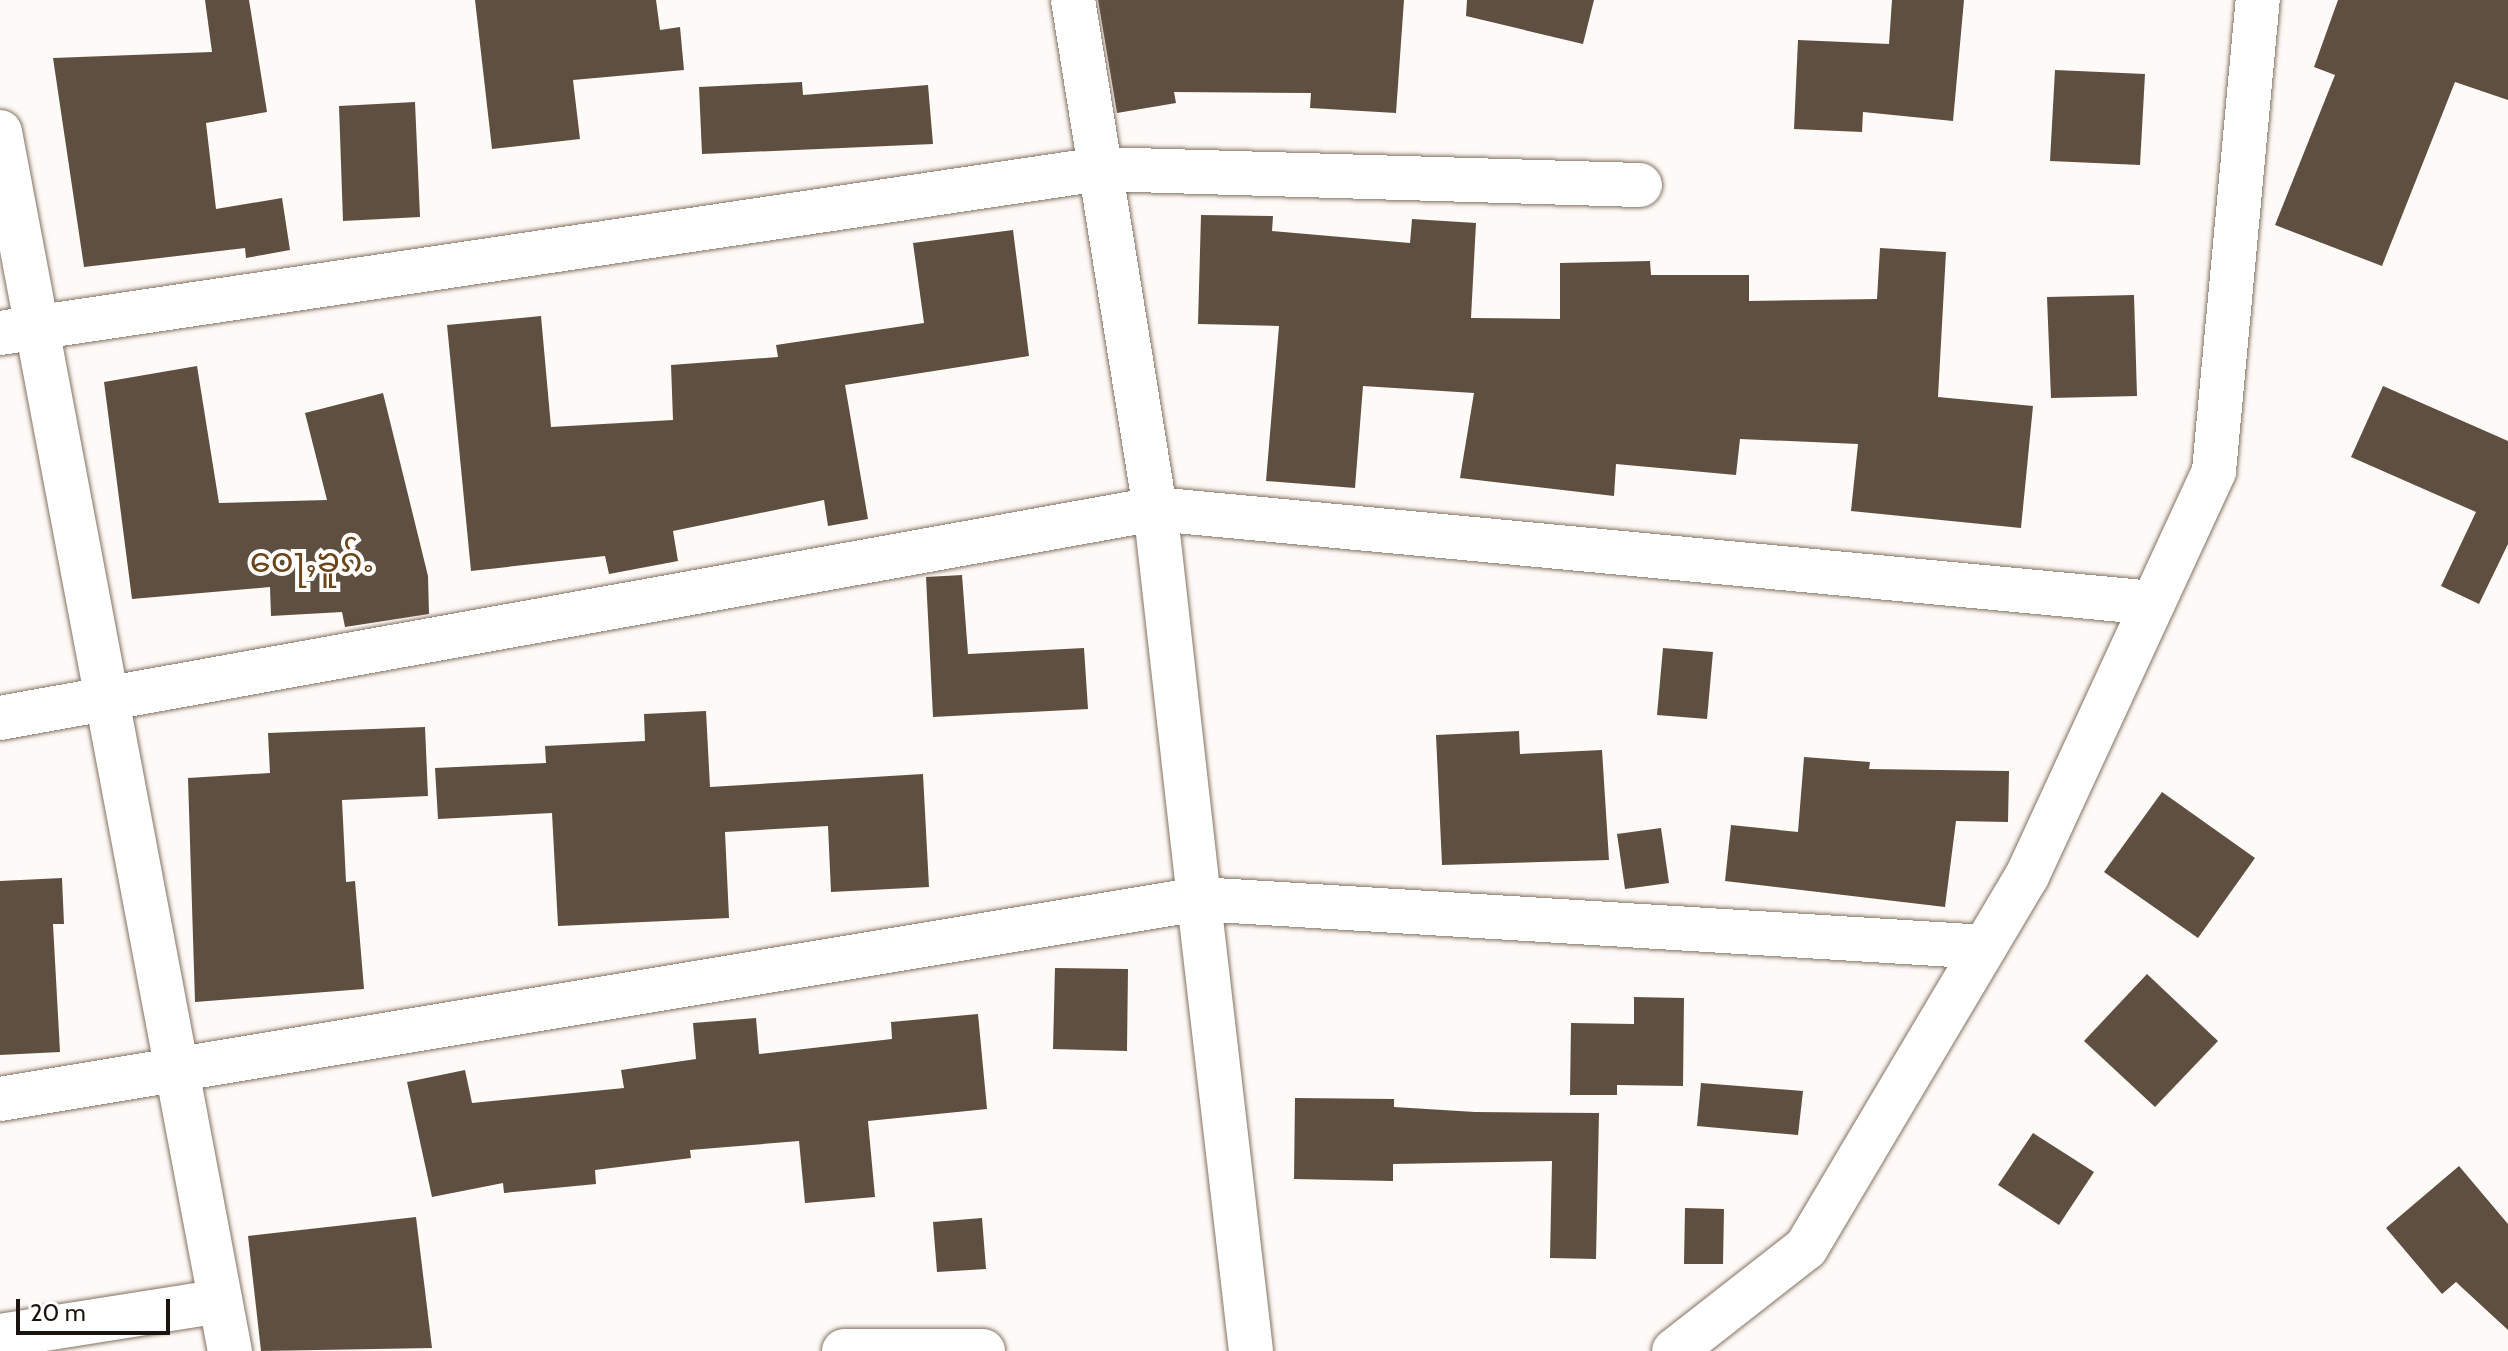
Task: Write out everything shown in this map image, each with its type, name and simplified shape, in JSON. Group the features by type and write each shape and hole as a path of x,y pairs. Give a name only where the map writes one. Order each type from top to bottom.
{"street":[{"path":"1073,0 1155,509 1251,1351"},
{"path":"1674,1351 1684,1350 1806,1248 2027,876 2214,471 2258,0"},
{"path":"0,132 18,330 105,700 230,1351"},
{"path":"18,330 1100,169 1640,185"},
{"path":"0,718 1155,509 2153,603"},
{"path":"0,1099 1199,899 1985,947"},
{"path":"0,1336 220,1301"},
{"path":"844,1351 983,1351"}],"building":[{"path":"205,0 249,0 267,112 206,123 216,209 282,198 290,250 246,258 245,248 84,267 53,58 212,52"},
{"path":"475,0 656,0 660,30 680,27 684,70 573,80 580,139 492,149"},
{"path":"1098,0 1404,0 1396,113 1310,108 1311,93 1174,92 1176,103 1117,113"},
{"path":"1467,0 1594,0 1583,44 1466,16"},
{"path":"1892,0 1964,0 1953,121 1863,112 1862,132 1794,129 1798,40 1889,44"},
{"path":"2338,0 2508,0 2508,100 2455,82 2382,266 2275,225 2335,75 2314,67"},
{"path":"2055,70 2145,74 2140,165 2050,161"},
{"path":"802,82 803,95 928,85 933,144 702,154 699,87"},
{"path":"415,102 420,217 343,221 339,106"},
{"path":"1201,215 1273,216 1272,231 1410,243 1412,219 1476,223 1471,318 1560,319 1560,263 1650,261 1651,275 1749,275 1749,301 1877,299 1880,248 1946,252 1938,397 2033,406 2021,528 1851,511 1858,444 1740,439 1736,475 1616,464 1614,496 1460,478 1474,393 1363,386 1355,488 1266,481 1279,326 1198,324"},
{"path":"1013,230 1029,356 845,385 868,519 828,526 824,500 673,531 678,561 609,574 605,556 471,571 447,325 541,316 551,427 673,420 671,365 778,357 776,345 924,323 913,243"},
{"path":"2134,295 2137,396 2051,398 2047,297"},
{"path":"197,366 219,503 327,500 305,413 383,393 428,576 429,614 345,627 342,612 271,616 270,587 132,599 104,382"},
{"path":"2383,386 2508,441 2508,544 2479,604 2441,586 2476,512 2351,457"},
{"path":"962,575 968,654 1084,648 1088,709 933,717 926,577"},
{"path":"1663,648 1713,652 1707,719 1657,715"},
{"path":"706,711 710,787 923,774 929,887 831,892 828,826 725,832 729,918 558,926 552,813 438,819 435,768 546,763 545,746 645,741 644,714"},
{"path":"425,727 428,796 342,800 346,882 355,881 364,989 195,1002 188,778 270,773 268,733"},
{"path":"1519,731 1520,754 1602,750 1609,860 1442,865 1436,735"},
{"path":"1804,757 1870,762 1869,769 2009,771 2008,822 1956,821 1945,907 1725,881 1731,825 1798,832"},
{"path":"2162,792 2255,858 2198,938 2104,872"},
{"path":"1661,828 1669,883 1625,889 1617,834"},
{"path":"62,878 64,924 53,924 60,1052 0,1055 0,881"},
{"path":"1055,968 1128,969 1127,1051 1053,1049"},
{"path":"2147,974 2218,1041 2155,1107 2084,1041"},
{"path":"1634,997 1684,998 1683,1086 1617,1085 1617,1095 1570,1095 1571,1023 1634,1024"},
{"path":"978,1014 987,1109 868,1121 875,1197 805,1203 799,1141 690,1150 691,1158 595,1170 596,1184 504,1193 503,1183 432,1197 407,1082 465,1070 472,1103 624,1088 621,1070 696,1059 693,1023 756,1018 759,1054 892,1039 891,1022"},
{"path":"1701,1083 1803,1091 1798,1135 1697,1126"},
{"path":"1295,1098 1394,1099 1394,1107 1475,1112 1599,1113 1596,1259 1550,1258 1552,1161 1393,1164 1393,1181 1294,1179"},
{"path":"2033,1133 2094,1172 2059,1225 1998,1185"},
{"path":"2459,1166 2508,1224 2508,1330 2456,1282 2442,1294 2386,1228"},
{"path":"1685,1208 1724,1209 1723,1264 1684,1264"},
{"path":"416,1217 432,1348 261,1351 248,1236"},
{"path":"982,1218 986,1269 937,1272 933,1222"}],"district":[{"name":"ဝေႃႇၶူၵ်ႉ","path":"312,561"}]}
